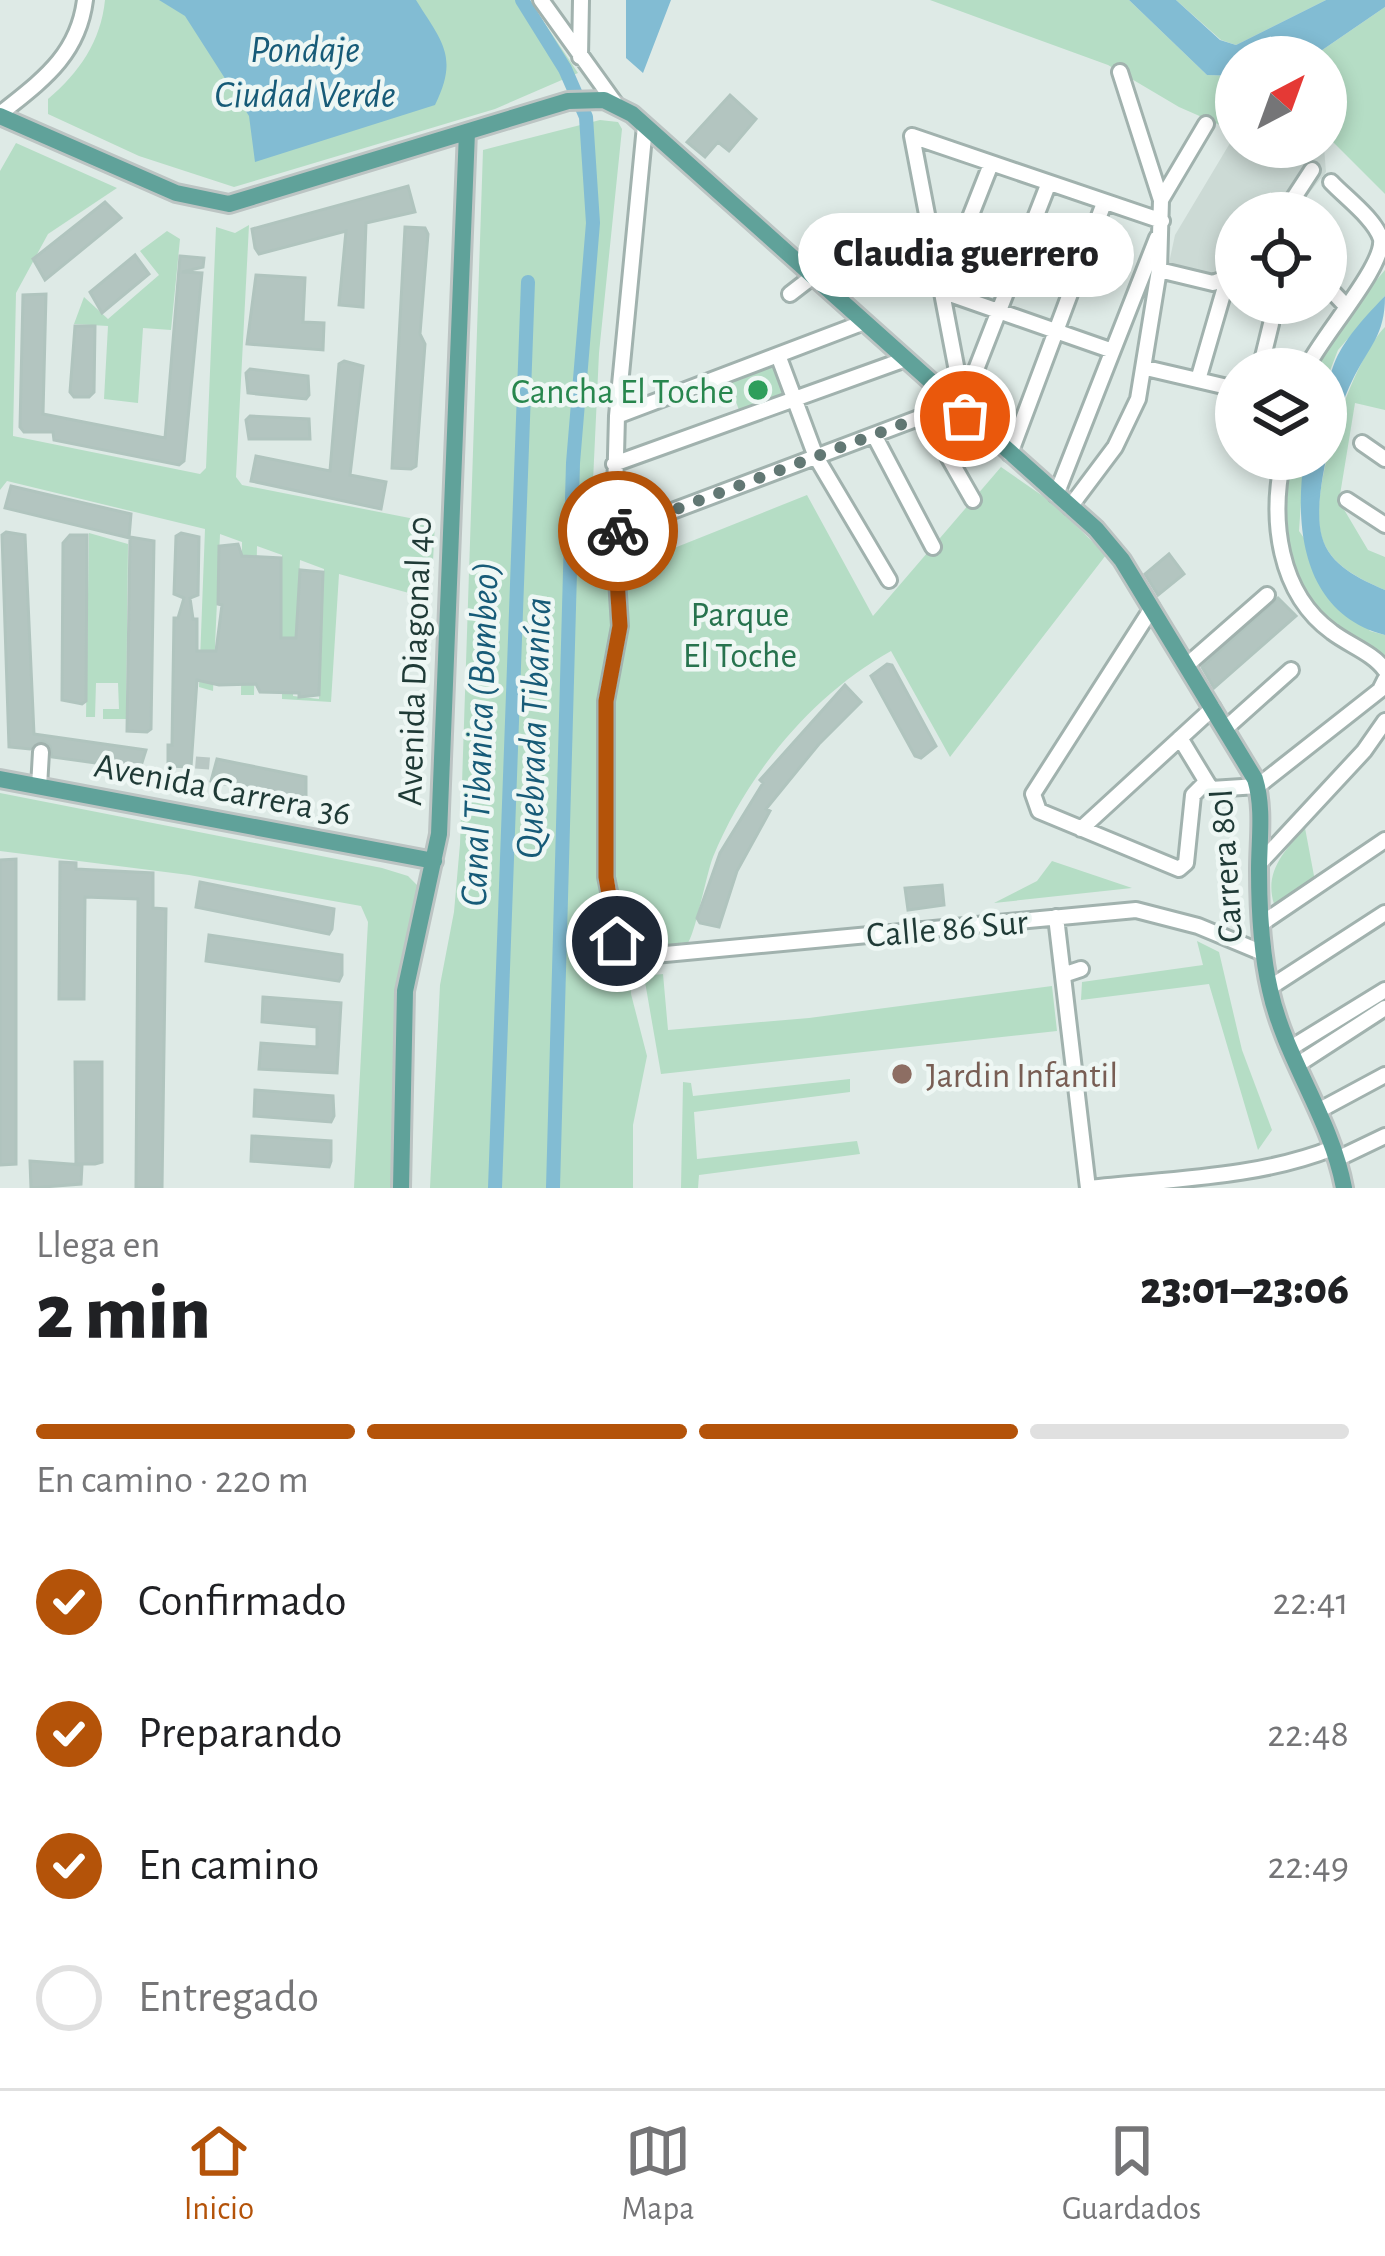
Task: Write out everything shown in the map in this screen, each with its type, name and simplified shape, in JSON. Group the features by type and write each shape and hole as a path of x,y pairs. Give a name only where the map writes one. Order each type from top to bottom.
{"main road":[{"path":"0,115 176,193 230,204 578,100 615,104"},
{"name":"Carrera 80I","path":"615,104 864,319 1123,560 1258,786 1261,924 1269,988 1344,1188"},
{"name":"Avenida Diagonal 40","path":"401,1188 403,1008 434,861 446,712 466,132"},
{"name":"Avenida Carrera 36","path":"0,779 434,861"}],"street":[{"path":"0,115 65,57 79,34 85,0"},
{"path":"541,0 615,104"},
{"path":"580,57 581,0"},
{"path":"1063,501 1109,350 1162,221 1161,200 1130,118 1120,72"},
{"path":"1161,200 1206,124"},
{"path":"645,126 617,416 614,533 925,416 960,408"},
{"path":"960,408 911,136 1162,221"},
{"path":"941,291 991,164"},
{"path":"1298,192 1312,170"},
{"path":"1331,182 1340,192"},
{"path":"960,408 1048,184"},
{"path":"1347,200 1380,236 1376,268 1347,305"},
{"path":"1010,454 1104,203"},
{"path":"1063,501 1128,425 1146,368 1159,270 1157,238"},
{"path":"1159,270 1215,282"},
{"path":"790,294 812,278"},
{"path":"941,291 1109,350"},
{"path":"617,416 864,319"},
{"path":"1198,380 1215,321"},
{"path":"1265,348 1270,324"},
{"path":"778,355 816,457 889,580"},
{"path":"614,464 903,360"},
{"path":"1146,368 1215,384"},
{"path":"925,416 973,500"},
{"path":"874,435 933,547"},
{"path":"1362,443 1385,459"},
{"path":"1281,480 1276,530 1301,600 1327,629 1385,670"},
{"path":"1347,500 1385,525"},
{"name":"Calle 86 Sur","path":"614,533 620,626 606,701 606,877 623,958 1153,912 1263,953"},
{"path":"1187,665 1268,595"},
{"path":"1152,608 1033,794 1040,812 1179,869 1186,863 1193,795 1204,784"},
{"path":"1226,728 1291,670"},
{"path":"1180,738 1211,790 1258,786 1383,685"},
{"path":"1081,830 1214,708"},
{"path":"424,710 446,712"},
{"path":"1259,864 1380,737 1385,721"},
{"path":"39,787 40,752"},
{"path":"1261,924 1385,840"},
{"path":"1269,988 1385,913"},
{"path":"1056,917 1088,1188 1301,1161 1385,1136"},
{"path":"1063,975 1081,969"},
{"path":"1293,1057 1385,990"},
{"path":"1293,1057 1385,1008"},
{"path":"1318,1111 1385,1075"}],"shaded area":[{"path":"1215,168 1326,168 1310,192 1215,192 1215,277 1169,263 1175,235"}],"green space":[{"path":"105,0 529,0 578,73 495,109 234,187 139,156 48,114 48,99 79,67 93,42"},
{"path":"930,0 1129,0 1207,75 1215,75 1215,123 1108,65"},
{"path":"1176,0 1326,0 1254,36 1216,36"},
{"path":"1385,7 1385,194 1347,156 1347,36 1343,36"},
{"name":"Parque El Toche","path":"600,120 618,122 622,129 599,353 589,567 624,568 807,495 873,616 1001,467 1053,503 1106,555 950,757 891,651 835,690 763,767 713,857 687,944 629,949 631,994 647,1056 633,1125 633,1188 430,1188 440,985 454,912 460,844 483,150"},
{"path":"16,143 117,188 48,234 16,293 13,436 200,474 206,468 216,227 235,233 249,225 236,477 242,485 435,523 431,599 339,574 331,702 282,699 282,555 257,546 254,695 241,695 242,542 220,534 213,691 199,687 205,529 7,481 0,490 0,171","holes":["300,560 324,569 319,699 293,696"]},
{"path":"167,231 180,239 171,330 143,328 138,403 104,399 108,326 74,324 84,297 108,319 159,275 140,251"},
{"path":"1385,270 1385,296 1340,348 1325,348 1339,324 1347,324 1347,315"},
{"path":"1385,327 1385,410 1355,403 1347,452 1347,397"},
{"name":"Cancha El Toche","path":"776,366 787,397 740,413 729,382"},
{"path":"1283,480 1303,480 1299,531 1370,631 1385,635 1385,655 1351,640 1304,597 1285,562"},
{"path":"1323,480 1342,480 1339,501 1368,550 1385,557 1385,590 1339,564 1326,548 1319,517"},
{"path":"89,533 128,544 126,719 103,719 103,709 119,709 118,683 96,683 95,717 86,717"},
{"path":"0,793 382,868 408,876 418,886 396,1025 392,1188 354,1188 368,922 361,906 189,875 0,851"},
{"path":"1305,828 1315,881 1274,904 1274,872"},
{"path":"1052,861 1132,888 994,903 1037,881"},
{"path":"1197,941 1219,952 1242,1050 1272,1130 1258,1150 1209,984 1081,1000 1082,982 1203,965"},
{"path":"663,974 668,1030 809,1018 1052,986 1057,1031 661,1074 644,976"},
{"path":"850,1079 850,1092 694,1112 697,1159 857,1141 860,1154 699,1175 698,1188 681,1188 683,1082 691,1083 693,1096"}],"water":[{"name":"Pondaje Ciudad Verde","path":"159,0 416,0 444,50 446,74 435,105 255,162 249,116 185,16"},
{"path":"626,0 671,0 643,73 626,58"},
{"path":"1129,0 1176,0 1216,36 1215,75 1207,75"},
{"path":"1326,0 1385,0 1385,7 1343,36 1254,36"},
{"path":"1385,296 1379,331 1347,394 1347,348 1342,348"},
{"path":"1302,480 1322,480 1319,521 1326,547 1339,564 1385,590 1385,635 1337,609 1321,589 1304,540"}],"building":[{"path":"730,95 756,119 729,151 718,142 705,157 687,142"},
{"path":"408,186 415,212 366,223 363,307 339,305 346,231 259,254 255,248 252,229"},
{"path":"105,202 121,218 45,280 33,259"},
{"path":"405,227 425,228 428,234 420,334 425,344 416,466 411,469 392,468"},
{"path":"135,255 149,274 102,313 90,292"},
{"path":"180,256 204,258 203,267 182,272 202,273 184,461 179,465 54,440 53,432 24,432 20,427 23,295 46,294 43,414 165,438"},
{"path":"256,275 305,278 303,322 324,323 323,350 247,344"},
{"path":"75,326 95,326 94,392 89,397 74,397 70,392"},
{"path":"339,364 363,366 350,475 386,482 381,509 251,481 256,456 330,471"},
{"path":"250,369 308,376 309,395 306,399 248,393 246,373"},
{"path":"250,416 309,419 310,439 249,439 246,420"},
{"path":"11,486 131,514 129,538 5,508"},
{"path":"2,535 25,535 34,734 146,750 140,769 52,757 50,746 43,741 30,749 9,747"},
{"path":"70,535 87,535 86,701 82,704 62,700 63,543"},
{"path":"176,536 199,537 198,595 190,598 193,619 197,619 197,651 216,651 222,605 218,604 219,546 238,544 242,556 281,558 281,638 296,638 300,570 323,572 319,695 299,697 299,693 260,692 256,684 197,680 191,767 168,766 174,618 184,598 174,594"},
{"path":"130,537 154,541 151,729 147,732 127,731"},
{"path":"1169,554 1184,574 1158,595 1145,574"},
{"path":"1278,598 1296,616 1214,688 1202,667"},
{"path":"892,665 936,746 921,758 915,756 871,676"},
{"path":"845,685 861,702 766,809 770,811 737,871 719,927 700,923 697,918 720,853 763,783 760,780"},
{"path":"217,759 306,777 306,797 301,800 211,781"},
{"path":"16,859 16,1164 0,1165 0,860"},
{"path":"60,862 76,863 76,869 153,873 153,908 166,909 162,1188 136,1188 138,899 85,897 84,999 59,999"},
{"path":"200,882 334,909 332,929 329,934 196,907"},
{"path":"942,885 944,905 908,910 905,888"},
{"path":"209,935 342,955 342,975 339,981 206,961"},
{"path":"263,997 341,1003 337,1073 259,1069 261,1043 317,1047 317,1027 262,1022"},
{"path":"75,1062 102,1062 102,1162 95,1164 76,1164"},
{"path":"255,1090 333,1096 334,1116 331,1122 254,1116"},
{"path":"252,1136 331,1141 329,1167 251,1161"},
{"path":"30,1161 82,1165 81,1184 31,1188"}],"waterway":[{"name":"Quebrada Tibaníca","path":"522,0 565,69 586,117 593,223 573,463 553,1188"},
{"name":"Canal Tibanica (Bombeo)","path":"495,1188 528,282"}],"tunnel":[{"path":"202,769 203,757"}],"way so far":[{"path":"618,531 953,405 965,416"}],"place":[{"name":"Cancha El Toche","path":"758,390"},
{"name":"Claudia guerrero","path":"965,416"},
{"name":"Jardin Infantil","path":"902,1074"}],"route":[{"path":"617,941 606,877 606,701 620,626 614,533 618,531"}]}
